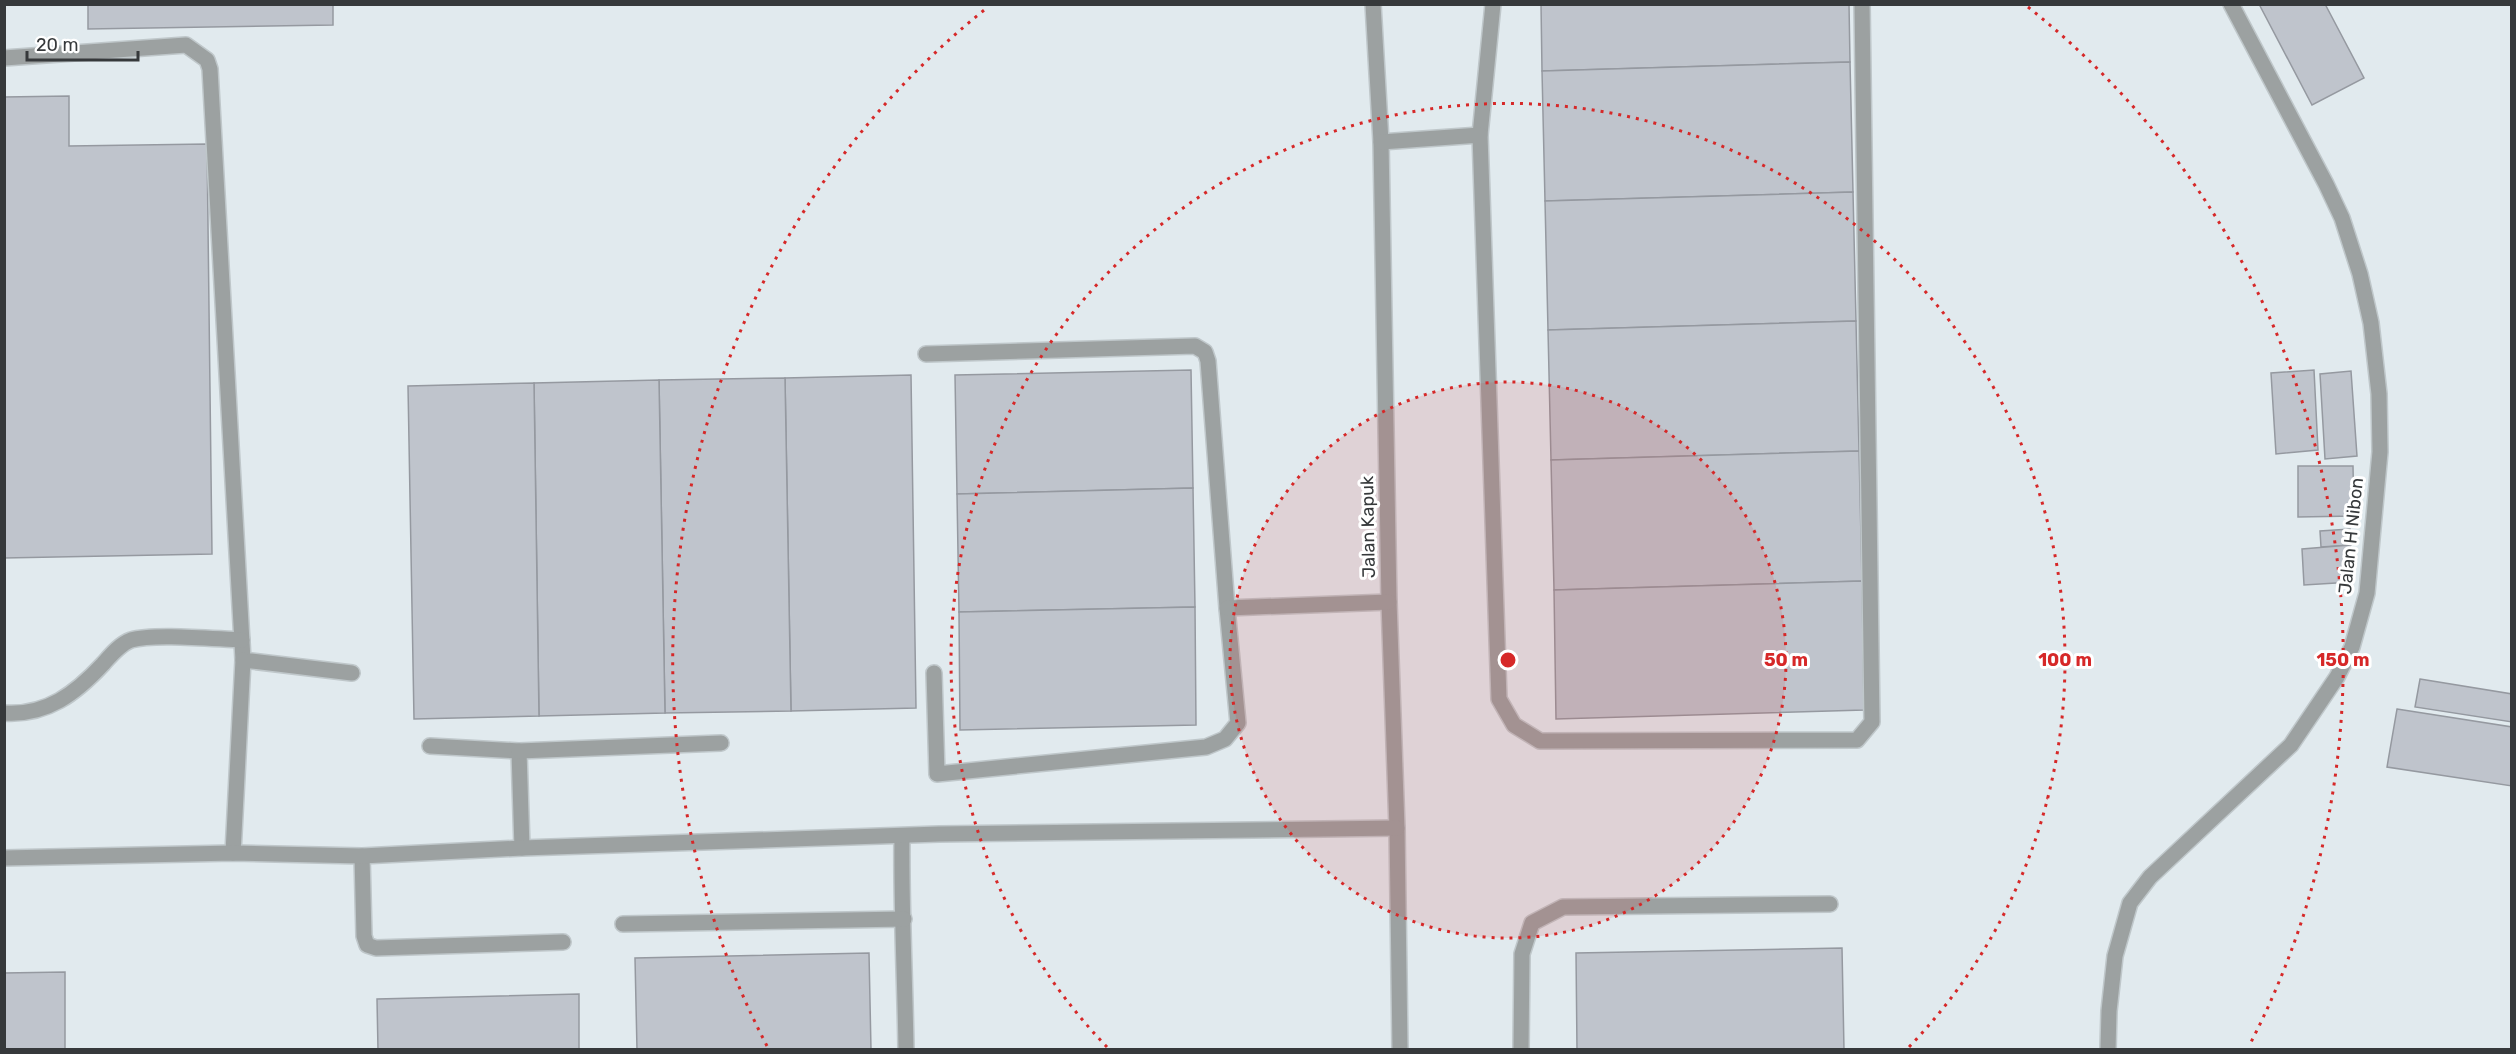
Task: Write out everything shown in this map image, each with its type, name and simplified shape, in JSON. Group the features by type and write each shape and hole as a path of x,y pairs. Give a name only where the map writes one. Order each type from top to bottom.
{"street":[{"name":"Jalan Kapuk","path":"1373,4 1381,142 1400,1050"},
{"path":"1493,4 1480,135 1499,699 1514,725 1540,741 1857,740 1872,722 1862,4"},
{"name":"Jalan H Nibon","path":"2108,1050 2109,1011 2115,956 2130,903 2150,878 2291,745 2342,667 2352,647 2367,593 2380,452 2379,393 2371,323 2360,274 2342,218 2326,184 2231,4"},
{"path":"4,58 186,45 207,60 210,69 243,660 233,853"},
{"path":"1381,142 1480,135"},
{"path":"926,354 1195,345 1205,352 1208,362 1238,723 1225,739 1206,747 937,774 934,673"},
{"path":"1227,608 1389,602"},
{"path":"4,713 16,714 48,708 74,692 121,646 132,640 159,638 242,640"},
{"path":"243,660 352,673"},
{"path":"430,746 519,751 721,743"},
{"path":"519,751 522,848"},
{"path":"4,858 233,853 362,856 522,848 902,836 1397,828"},
{"path":"902,836 901,891 904,919 906,1050"},
{"path":"362,856 364,936 367,945 376,948 563,942"},
{"path":"1521,1050 1522,954 1532,923 1563,907 1830,904"},
{"path":"623,924 904,919"}],"building":[{"path":"88,4 333,4 333,25 88,29"},
{"path":"1541,4 1849,4 1850,62 1542,71"},
{"path":"2259,4 2325,4 2364,78 2312,105"},
{"path":"1850,62 1853,192 1545,201 1542,71"},
{"path":"69,96 69,146 207,144 212,554 4,558 4,97"},
{"path":"1853,192 1856,321 1548,330 1545,201"},
{"path":"1856,321 1859,451 1551,460 1548,330"},
{"path":"1191,370 1193,488 957,494 955,375"},
{"path":"2314,370 2318,450 2276,454 2271,373"},
{"path":"2351,371 2357,456 2325,459 2320,374"},
{"path":"911,375 916,708 791,711 785,378"},
{"path":"785,378 791,711 665,713 659,380"},
{"path":"659,380 665,713 539,716 534,383"},
{"path":"534,383 539,716 414,719 408,386"},
{"path":"1859,451 1862,581 1554,590 1551,460"},
{"path":"2298,466 2353,466 2354,516 2298,517"},
{"path":"1193,488 1195,607 959,612 957,494"},
{"path":"2350,529 2351,545 2321,547 2320,531"},
{"path":"2350,545 2352,582 2304,585 2302,549"},
{"path":"1862,581 1864,710 1556,719 1554,590"},
{"path":"1195,607 1196,725 960,730 959,612"},
{"path":"2420,679 2512,694 2512,722 2415,707"},
{"path":"2397,709 2512,727 2512,786 2387,767"},
{"path":"1842,948 1844,1050 1577,1050 1576,953"},
{"path":"869,953 871,1050 637,1050 635,958"},
{"path":"65,972 65,1050 4,1050 4,973"},
{"path":"579,994 579,1050 378,1050 377,999"}]}
